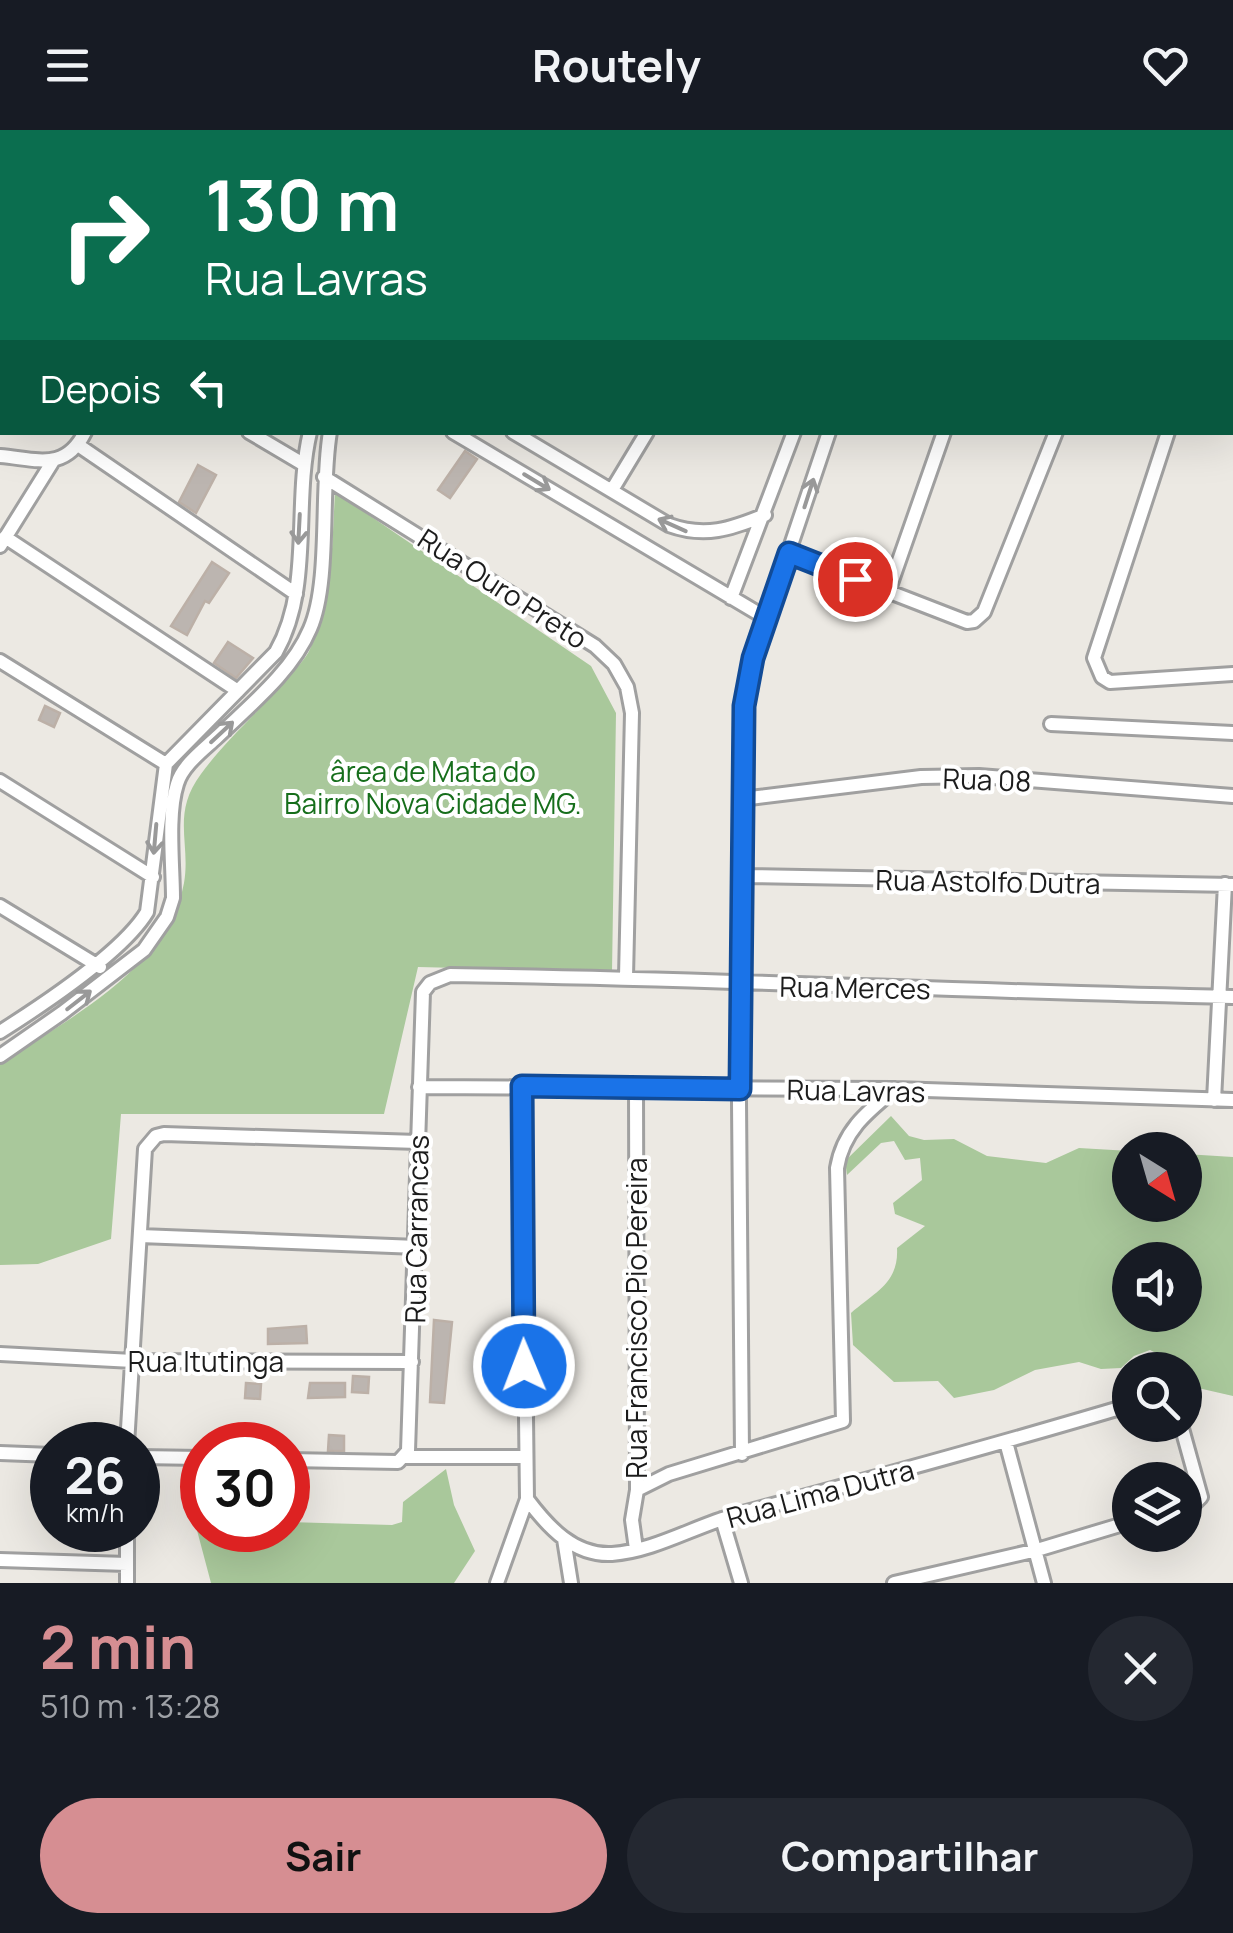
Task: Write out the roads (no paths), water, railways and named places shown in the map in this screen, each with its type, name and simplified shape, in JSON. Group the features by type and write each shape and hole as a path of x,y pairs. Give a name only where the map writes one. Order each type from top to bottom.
{"street":[{"path":"254,435 302,464"},
{"path":"0,1032 94,964 140,924 151,897 166,764 276,652 287,631 296,594 302,464 309,435"},
{"path":"0,1056 144,950 167,917 172,898 177,782 190,763 273,682 312,627 320,582 330,435"},
{"path":"459,435 766,618"},
{"path":"521,435 670,526 690,533 732,528 765,515"},
{"path":"612,490 645,435"},
{"path":"731,598 793,435"},
{"path":"742,1454 738,984 744,876 744,706 753,658 828,435"},
{"path":"888,592 943,435"},
{"path":"789,553 967,622 974,621 984,612 1055,435"},
{"path":"1167,435 1094,658 1102,676 1110,682 1233,674"},
{"path":"0,456 53,461 63,458 82,439 296,594"},
{"path":"53,461 2,542 238,691"},
{"name":"Rua Ouro Preto","path":"324,476 556,620 614,664 626,687 632,713 626,977"},
{"path":"0,661 166,764"},
{"path":"1051,724 1233,733"},
{"name":"Rua 08","path":"742,798 921,777 979,776 1233,796"},
{"path":"0,781 153,877"},
{"name":"Rua Astolfo Dutra","path":"744,876 1229,884"},
{"path":"1214,1100 1226,997 1229,884"},
{"path":"0,906 112,974"},
{"name":"Rua Merces","path":"423,992 450,974 1226,997"},
{"name":"Rua Carrancas","path":"402,1460 412,1362 423,992"},
{"name":"Rua Lavras","path":"419,1086 894,1089 1233,1100"},
{"path":"497,1583 527,1499 522,1086"},
{"name":"Rua Francisco Pio Pereira","path":"636,1086 638,1490 632,1520 636,1549"},
{"path":"638,1490 669,1474 838,1425 844,1417 837,1168 840,1148 850,1130 894,1089"},
{"path":"129,1422 145,1149 156,1136 418,1142"},
{"path":"140,1236 416,1248"},
{"name":"Rua Itutinga","path":"0,1354 133,1361 412,1362"},
{"name":"Rua Lima Dutra","path":"527,1499 577,1547 610,1554 1112,1410"},
{"path":"1006,1442 1044,1583"},
{"path":"0,1454 30,1455"},
{"path":"310,1460 526,1457"},
{"path":"722,1519 741,1583"},
{"path":"894,1583 1037,1550 1112,1527"},
{"path":"564,1538 571,1583"},
{"path":"128,1552 128,1583"},
{"path":"0,1560 128,1564"}],"park label":[{"name":"ârea de Mata do Bairro Nova Cidade MG.","path":"433,787"}]}
